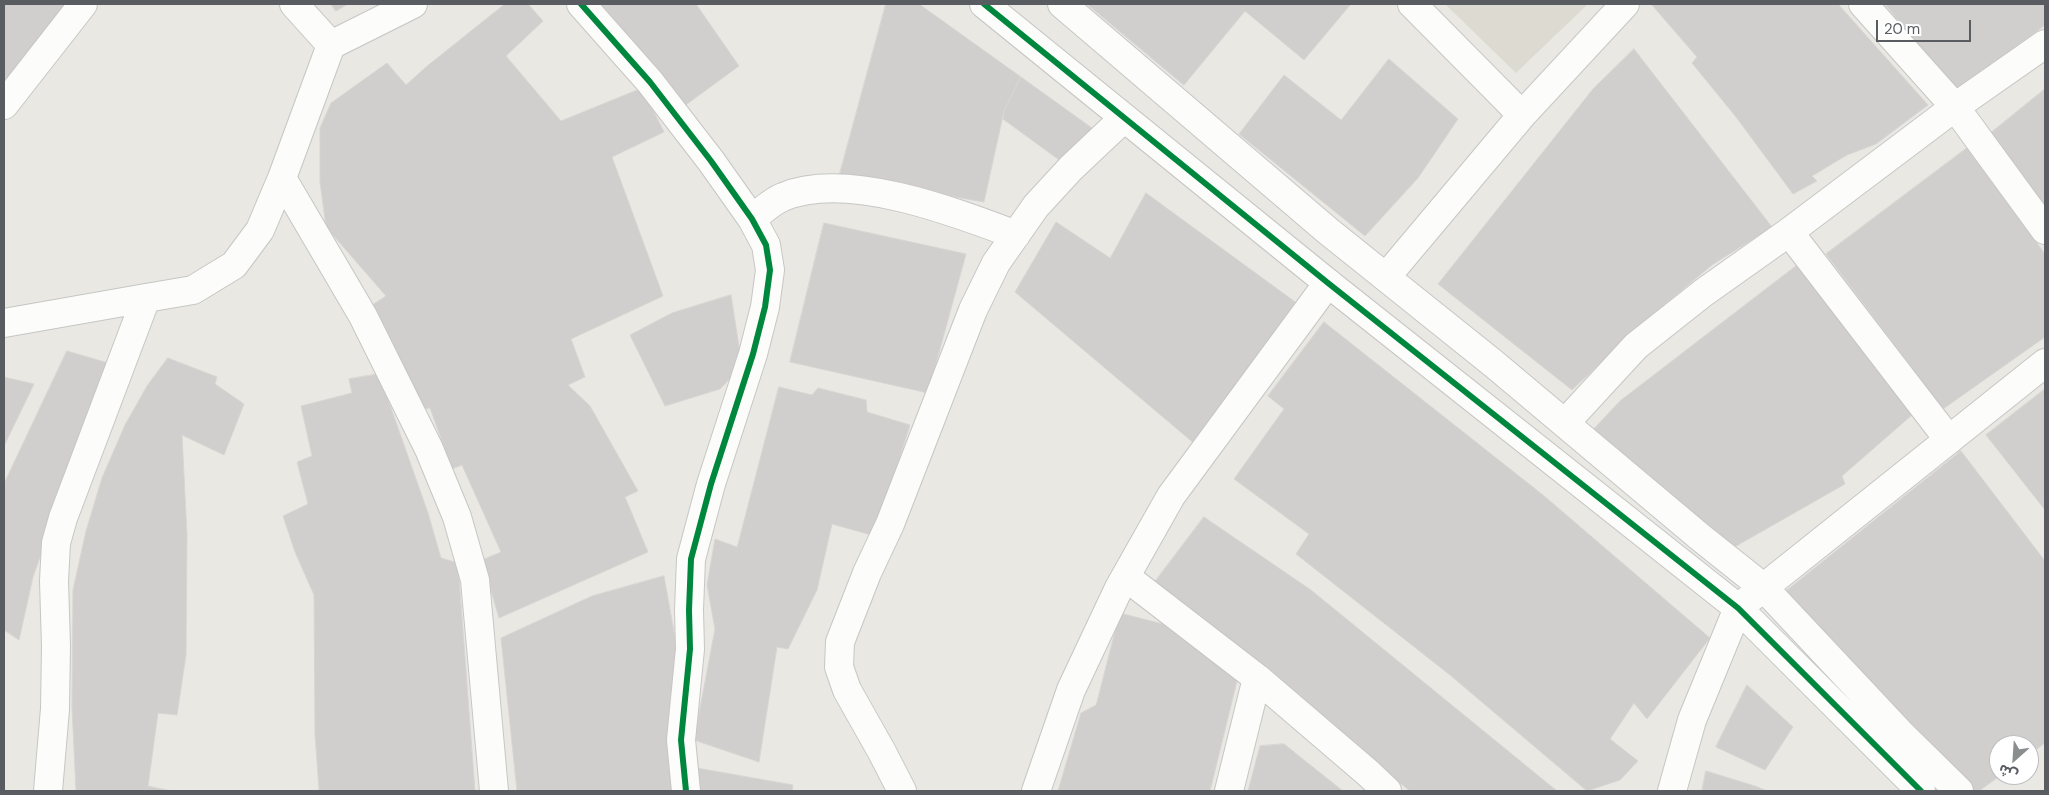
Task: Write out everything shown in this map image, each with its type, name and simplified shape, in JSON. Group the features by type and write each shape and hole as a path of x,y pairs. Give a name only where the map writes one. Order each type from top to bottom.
{"street":[{"path":"4,105 83,4"},
{"path":"294,4 331,45"},
{"path":"4,323 193,290 234,265 260,230 282,178 331,45 413,4"},
{"path":"581,4 650,82 752,219 766,245 770,270 766,307 753,354 711,484 691,559 690,649 681,740 686,791"},
{"path":"984,4 1328,283 1738,608 1909,786"},
{"path":"1062,4 1328,231 1386,276 1764,588 1902,735 1959,791"},
{"path":"1412,4 1522,115"},
{"path":"1386,276 1522,115 1625,4"},
{"path":"1863,4 1955,108 2045,230"},
{"path":"1565,423 1636,346 1703,293 2045,44"},
{"path":"902,791 847,690 839,667 840,642 867,573 890,524 973,310 996,263 1036,206 1071,168 1124,118"},
{"path":"282,178 363,316 429,449 457,517 475,580 494,791"},
{"path":"752,219 782,197 810,190 842,187 906,199 954,211 1016,235"},
{"path":"1789,232 1949,440"},
{"path":"1036,791 1071,690 1126,577 1171,496 1328,283"},
{"path":"48,791 55,709 54,581 56,543 63,518 146,298"},
{"path":"1672,791 1692,720 1738,608 2045,362"},
{"path":"1126,577 1257,678 1387,791"},
{"path":"1229,791 1257,678"}],"shaded area":[{"path":"1445,4 1588,4 1516,73"}],"building":[{"path":"4,4 70,4 4,86"},
{"path":"331,4 348,4 336,11"},
{"path":"505,4 528,4 543,21 506,56 561,121 642,88 664,132 612,157 663,296 571,339 585,377 568,385 590,406 638,491 625,497 648,552 499,618 482,560 501,552 462,465 452,469 430,408 420,410 396,349 384,344 366,309 386,296 326,227 320,182 320,128 331,103 387,63 406,85"},
{"path":"601,4 696,4 739,66 683,107"},
{"path":"886,4 919,4 1021,77 1004,111 984,202 839,177"},
{"path":"1087,4 1351,4 1304,60 1245,11 1184,85"},
{"path":"1653,4 1838,4 1928,105 1876,144 1847,155 1812,176 1817,181 1793,194 1736,117 1692,63 1697,57"},
{"path":"1885,4 2045,4 2045,25 1956,92"},
{"path":"1634,49 1772,227 1712,265 1646,320 1572,390 1438,284 1593,89"},
{"path":"1389,59 1458,119 1418,178 1365,236 1239,134 1284,75 1341,120"},
{"path":"1021,77 1092,128 1066,165 1003,119 1004,111"},
{"path":"2045,89 2045,210 1987,136"},
{"path":"1967,148 2045,254 2045,337 1943,409 1826,254"},
{"path":"1146,193 1298,304 1196,445 1015,292 1056,222 1110,258"},
{"path":"824,223 966,254 928,393 790,362"},
{"path":"1800,263 1912,415 1842,476 1845,484 1731,549 1588,435 1620,401"},
{"path":"731,295 742,366 720,389 665,406 630,335 672,313"},
{"path":"1324,322 1543,495 1710,638 1647,719 1634,703 1610,739 1638,761 1620,780 1587,791 1450,675 1296,554 1309,534 1234,479 1284,409 1268,396"},
{"path":"67,351 115,365 66,484 33,577 19,640 4,630 4,484"},
{"path":"168,358 217,377 215,384 244,404 224,455 182,435 187,535 186,655 177,715 158,713 148,786 171,791 76,791 72,707 73,590 86,531 102,478 125,425 147,386"},
{"path":"379,374 428,513 441,558 458,563 475,791 315,791 319,790 315,734 314,595 295,552 283,516 308,504 297,462 312,456 301,406 352,393 349,379"},
{"path":"4,377 34,384 4,446"},
{"path":"779,387 812,395 818,388 866,400 867,412 910,425 875,536 832,524 817,590 788,649 777,647 759,762 694,740 715,629 707,585 715,539 737,547"},
{"path":"2045,389 2045,510 1986,435"},
{"path":"1961,451 2045,561 2045,743 2039,748 2039,735 1989,735 1989,784 1979,791 1969,791 1785,592"},
{"path":"1204,517 1311,590 1557,791 1410,791 1151,587"},
{"path":"664,576 681,671 677,791 517,791 501,638 592,596"},
{"path":"1120,613 1163,624 1238,677 1210,791 1058,791 1081,713 1096,705"},
{"path":"1747,685 1793,727 1765,770 1716,747"},
{"path":"1284,744 1343,791 1248,791 1260,746"},
{"path":"697,768 793,785 792,791 699,791"},
{"path":"1706,771 1755,786 1767,791 1702,791"}],"cycle path":[{"path":"581,4 650,82 711,161 752,219 766,245 770,270 765,307 753,354 711,484 691,559 690,649 681,740 686,791"},
{"path":"984,4 1328,283 1738,608 1921,791"}]}
